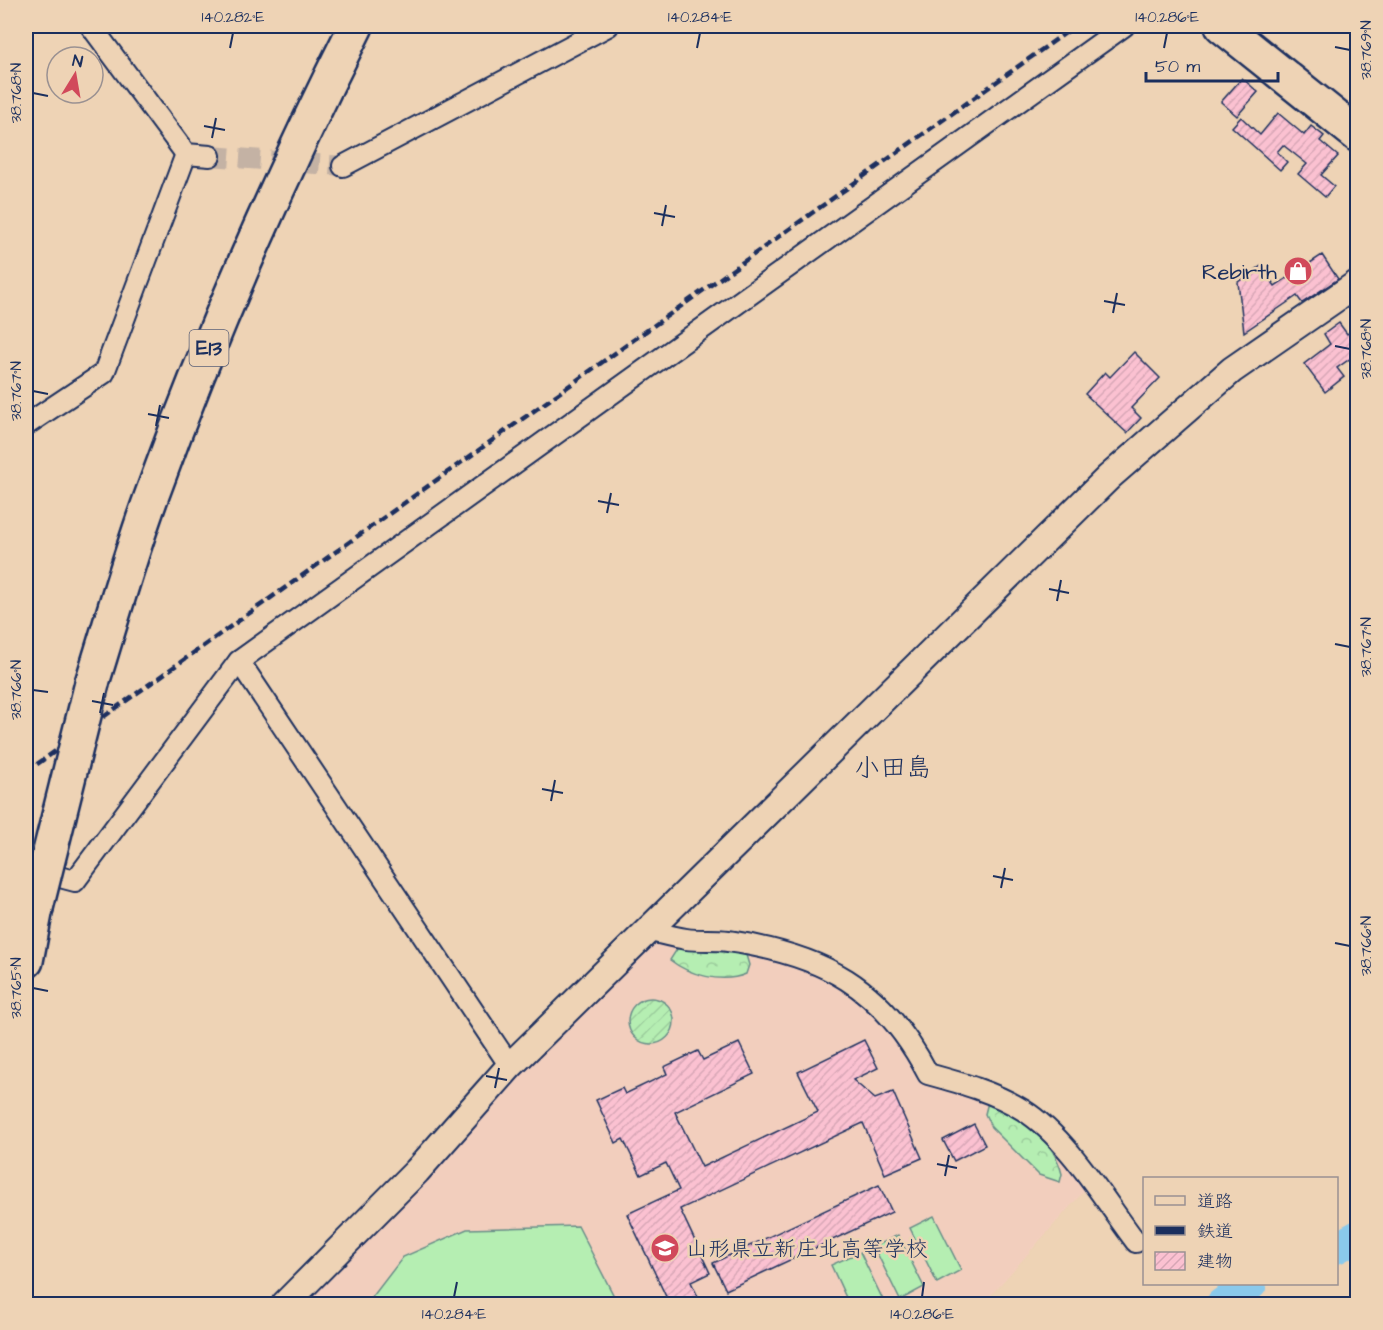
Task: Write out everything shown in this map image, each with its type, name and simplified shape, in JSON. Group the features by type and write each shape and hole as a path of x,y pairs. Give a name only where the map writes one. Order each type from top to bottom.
{"highway":[{"name":"E13","path":"26,961 36,908 92,683 152,494 219,322 303,132 356,26"},
{"path":"1233,29 1358,135"}],"street":[{"path":"91,26 186,153 210,156"},
{"path":"343,166 608,26"},
{"path":"26,868 75,881 238,662 1124,26"},
{"path":"26,425 104,373 186,153"},
{"path":"285,1305 417,1171 510,1066 1109,477 1232,370 1358,283"},
{"path":"238,662 510,1066"},
{"path":"646,930 688,939 726,941 777,950 826,966 861,989 892,1017 913,1044 928,1074 991,1094 1023,1110 1046,1128 1069,1153 1136,1242"}],"shaded area":[{"name":"山形県立新庄北高等学校","path":"657,936 774,954 857,990 926,1078 974,1099 993,1101 1033,1126 1055,1145 1084,1191 983,1304 297,1304"}],"green space":[{"path":"679,946 738,950 746,955 749,965 746,974 716,978 696,974 670,960"},
{"path":"651,998 667,1005 674,1021 667,1037 651,1044 635,1037 628,1021 635,1005"},
{"path":"988,1102 1024,1123 1043,1139 1057,1160 1062,1174 1060,1182 1039,1175 991,1127 985,1114"},
{"path":"934,1216 961,1270 937,1283 910,1228"},
{"path":"578,1226 618,1304 367,1304 403,1257 467,1229"},
{"path":"898,1235 924,1287 900,1300 874,1247"},
{"path":"860,1252 885,1304 849,1304 831,1265"}],"building":[{"path":"1242,78 1258,92 1237,116 1221,102"},
{"path":"1278,113 1304,135 1311,126 1324,136 1320,141 1338,156 1321,175 1334,186 1325,197 1298,174 1307,164 1283,145 1277,152 1287,162 1280,170 1232,127 1241,117 1260,135"},
{"path":"1322,255 1338,279 1302,303 1297,296 1244,332 1238,282 1261,266 1275,286"},
{"path":"1339,323 1347,334 1358,326 1358,353 1337,368 1344,377 1325,392 1304,364 1330,344 1324,334"},
{"path":"1134,352 1160,378 1131,408 1141,418 1127,433 1085,394 1105,372 1110,377"},
{"path":"864,1040 878,1068 853,1080 875,1099 893,1092 922,1158 885,1174 863,1123 680,1209 710,1273 691,1282 702,1305 670,1305 627,1214 679,1190 666,1163 641,1175 623,1139 616,1143 596,1100 622,1088 625,1094 667,1074 664,1067 698,1051 703,1060 739,1043 754,1074 675,1112 702,1167 818,1112 798,1072"},
{"path":"974,1124 985,1145 954,1161 943,1140"},
{"path":"879,1185 892,1212 726,1290 713,1263"}],"waterway":[{"path":"1338,1247 1358,1236"},
{"path":"1222,1304 1250,1285"}],"tunnel":[{"path":"210,156 343,166"}],"railway":[{"path":"26,772 1075,26"}],"place":[{"name":"Rebirth","path":"1298,271"},
{"name":"山形県立新庄北高等学校","path":"665,1248"}],"district":[{"name":"小田島","path":"893,767"}]}
